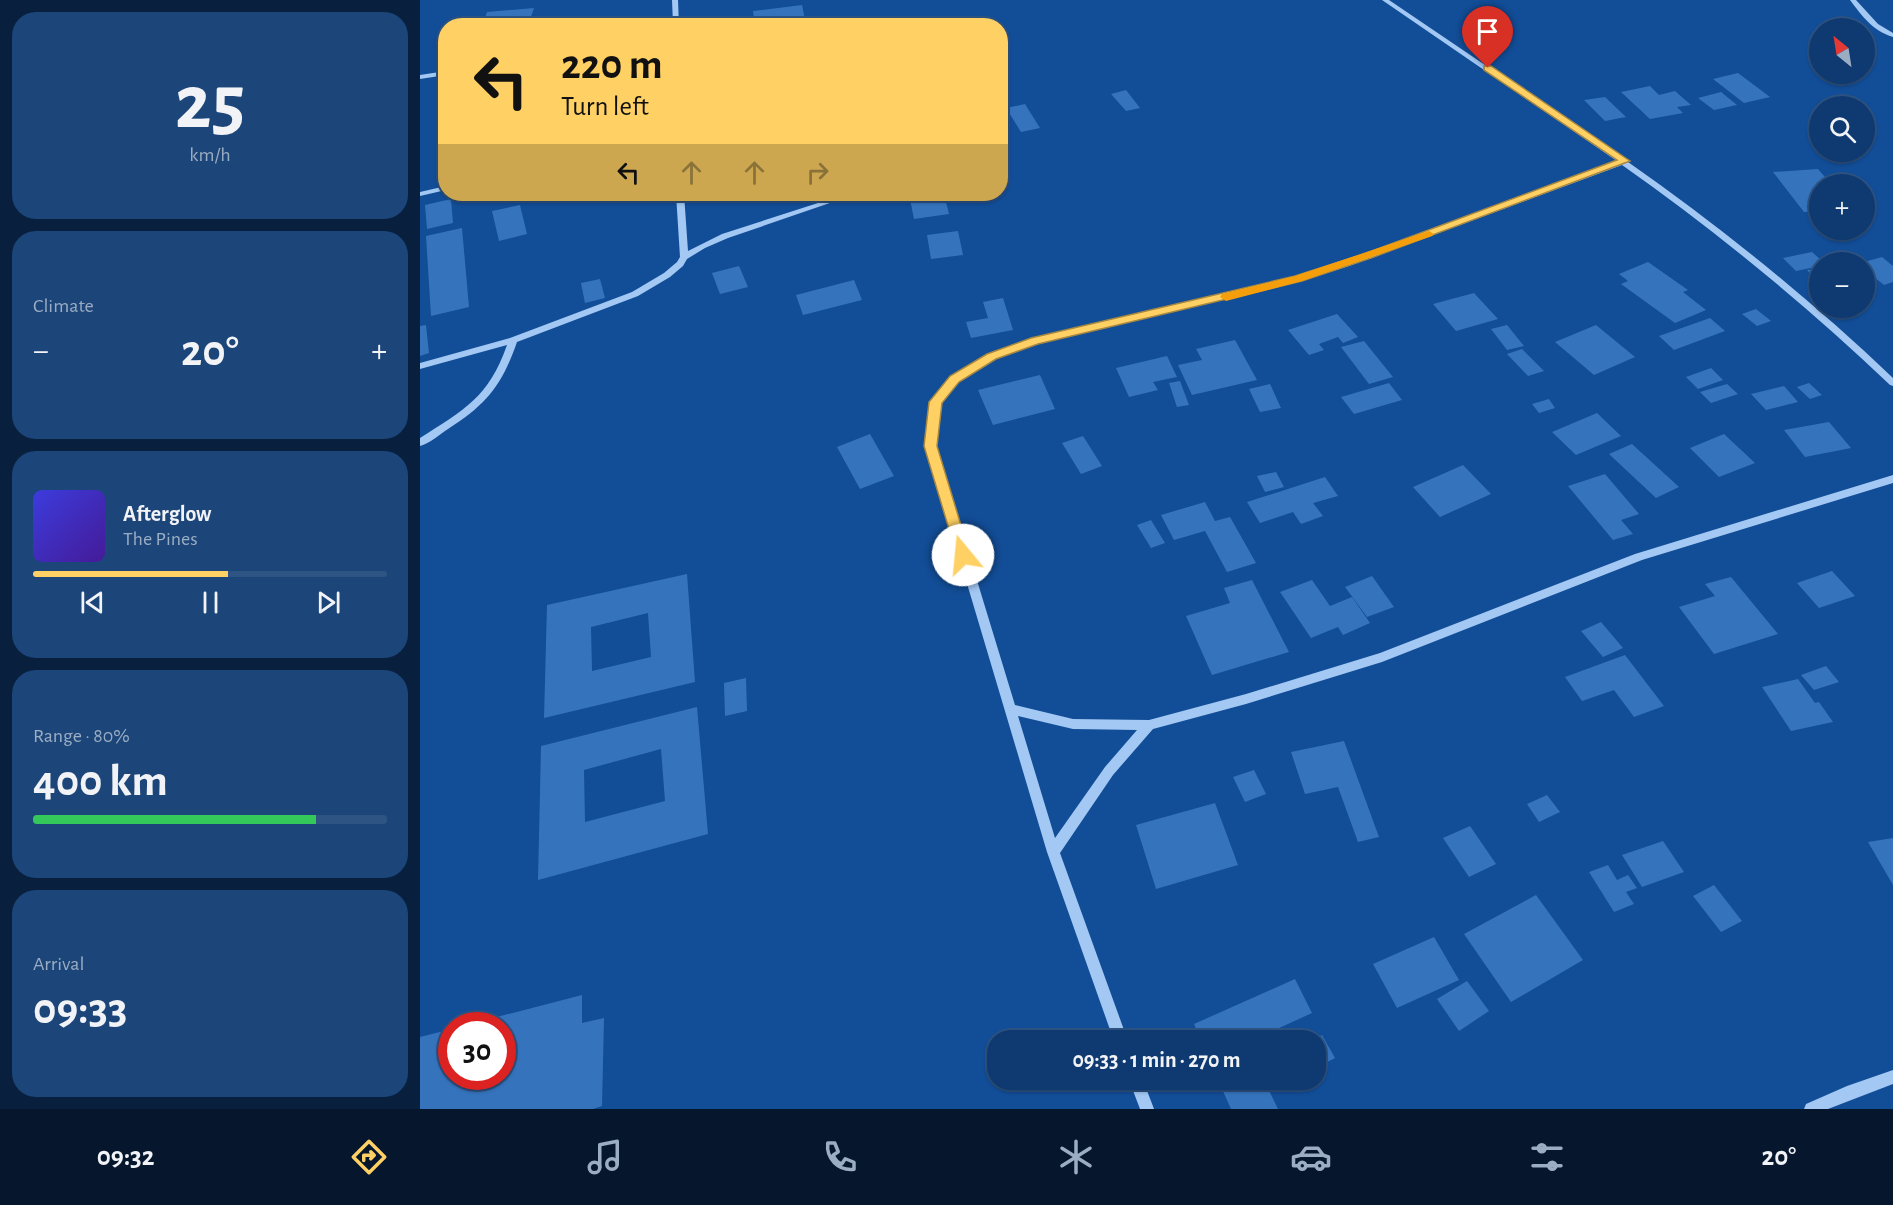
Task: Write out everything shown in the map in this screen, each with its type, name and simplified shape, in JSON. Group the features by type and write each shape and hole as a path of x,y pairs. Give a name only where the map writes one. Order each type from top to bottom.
{"street":[{"path":"675,0 676,18"},
{"path":"1385,0 1625,161 1735,243 1859,349 1893,383"},
{"path":"1852,0 1875,26 1885,33 1893,34"},
{"path":"420,77 438,74"},
{"path":"1118,1030 1053,852 931,446 936,402 954,379 992,356 1035,341 1249,292 1346,264 1625,161"},
{"path":"420,194 438,190"},
{"path":"680,201 684,257"},
{"path":"420,366 513,340 635,294 667,275 680,264 684,257 725,236 831,201"},
{"path":"420,443 475,406 491,390 505,368 513,340"},
{"path":"1009,709 1073,724 1149,725 1246,699 1382,657 1639,557 1893,479"},
{"path":"1053,852 1109,771 1149,725"},
{"path":"1810,1109 1893,1077"},
{"path":"1140,1090 1147,1109"}],"building":[{"path":"802,5 805,18 754,18 753,11"},
{"path":"534,8 531,17 519,18 485,18 487,12"},
{"path":"1738,73 1770,97 1744,103 1713,79"},
{"path":"1650,86 1659,95 1675,91 1691,105 1677,107 1683,113 1650,119 1621,92"},
{"path":"1126,90 1140,108 1126,111 1111,94"},
{"path":"1721,92 1737,105 1714,110 1698,98"},
{"path":"1605,97 1626,117 1605,121 1584,100"},
{"path":"1025,104 1040,128 1021,132 1008,108"},
{"path":"1818,169 1822,174 1809,174 1809,212 1804,212 1773,172"},
{"path":"451,201 453,223 427,229 425,205"},
{"path":"910,201 946,201 949,214 914,219"},
{"path":"520,205 527,234 499,241 492,211"},
{"path":"462,228 469,307 431,316 426,236"},
{"path":"958,231 963,255 931,259 927,235"},
{"path":"1809,253 1809,268 1796,271 1783,258"},
{"path":"1882,257 1893,266 1893,282 1884,285 1875,278 1875,259"},
{"path":"1648,262 1688,290 1683,292 1706,310 1675,323 1621,284 1628,281 1619,274"},
{"path":"739,266 748,287 720,294 712,273"},
{"path":"600,279 605,298 585,303 581,283"},
{"path":"854,280 862,300 803,315 796,295"},
{"path":"1474,293 1498,319 1456,331 1433,304"},
{"path":"1003,298 1013,330 971,338 966,322 988,318 983,302"},
{"path":"1756,309 1771,321 1757,326 1742,314"},
{"path":"1337,314 1358,337 1343,343 1338,337 1319,344 1324,350 1309,355 1288,330"},
{"path":"1710,318 1725,331 1674,350 1659,336"},
{"path":"426,325 429,353 420,356 420,326"},
{"path":"1507,325 1524,346 1507,350 1491,329"},
{"path":"1596,325 1635,357 1594,375 1555,342"},
{"path":"1235,340 1257,380 1192,395 1178,365 1202,360 1196,349"},
{"path":"1364,341 1393,377 1369,384 1341,347"},
{"path":"1522,349 1544,371 1528,376 1507,354"},
{"path":"1167,356 1177,377 1153,382 1158,390 1129,397 1116,368"},
{"path":"1711,368 1723,380 1698,389 1686,377"},
{"path":"1040,375 1055,409 993,425 978,390"},
{"path":"1180,381 1189,405 1177,407 1169,383"},
{"path":"1389,383 1402,400 1354,414 1341,397"},
{"path":"1809,383 1822,395 1810,399 1797,387"},
{"path":"1270,384 1281,408 1260,412 1249,389"},
{"path":"1727,384 1738,394 1711,403 1700,392"},
{"path":"1784,386 1798,402 1766,410 1751,394"},
{"path":"1549,399 1555,408 1539,413 1532,404"},
{"path":"1597,413 1621,436 1576,455 1552,432"},
{"path":"1829,422 1851,448 1805,457 1784,430"},
{"path":"870,434 894,476 860,489 837,447"},
{"path":"1724,434 1755,463 1719,477 1690,448"},
{"path":"1083,436 1102,466 1081,474 1062,443"},
{"path":"1632,444 1679,487 1656,498 1609,454"},
{"path":"1463,465 1491,494 1440,517 1413,487"},
{"path":"1276,472 1284,487 1265,492 1257,476"},
{"path":"1605,474 1639,514 1621,520 1633,534 1613,540 1568,486"},
{"path":"1325,477 1338,496 1313,503 1323,516 1301,524 1293,512 1260,523 1247,502"},
{"path":"1205,502 1215,521 1230,517 1256,563 1227,572 1205,531 1174,540 1161,515"},
{"path":"1151,520 1165,543 1151,548 1137,525"},
{"path":"1832,571 1855,596 1819,608 1797,583"},
{"path":"687,574 695,682 544,718 547,605","holes":["648,613 651,657 592,671 591,627"]},
{"path":"1372,576 1394,607 1367,617 1345,587"},
{"path":"1731,577 1778,634 1714,654 1679,607 1715,596 1705,584"},
{"path":"1252,580 1289,652 1212,675 1186,616 1230,603 1224,588"},
{"path":"1312,580 1330,606 1352,597 1370,623 1343,635 1338,627 1311,638 1280,592"},
{"path":"1601,622 1623,648 1603,657 1581,631"},
{"path":"1625,655 1664,706 1634,717 1614,690 1582,701 1565,677"},
{"path":"1826,666 1839,682 1814,690 1801,675"},
{"path":"746,678 747,711 725,716 724,683"},
{"path":"1798,679 1815,703 1819,702 1833,722 1791,731 1762,687"},
{"path":"697,707 708,834 538,880 541,746","holes":["661,749 665,801 585,822 584,770"]},
{"path":"1344,741 1379,837 1358,842 1338,787 1305,794 1291,752"},
{"path":"1254,770 1266,794 1245,802 1233,777"},
{"path":"1547,795 1560,812 1539,822 1527,804"},
{"path":"1215,803 1238,865 1156,889 1136,825"},
{"path":"1470,826 1496,864 1469,877 1443,838"},
{"path":"1893,838 1893,885 1868,842"},
{"path":"1663,841 1684,872 1642,887 1622,855"},
{"path":"1608,865 1617,880 1628,875 1637,888 1626,892 1634,904 1614,912 1589,872"},
{"path":"1714,885 1742,921 1721,932 1693,896"},
{"path":"1536,895 1583,960 1511,1002 1464,934"},
{"path":"1434,937 1459,980 1397,1008 1373,964"},
{"path":"1295,979 1312,1013 1275,1030 1196,1030 1194,1024"},
{"path":"1467,981 1489,1011 1459,1031 1437,999"},
{"path":"582,995 582,1023 604,1018 602,1106 593,1109 420,1109 420,1037 438,1032 438,1090 516,1090 516,1012"},
{"path":"1326,1042 1335,1058 1326,1063"},
{"path":"1222,1090 1269,1090 1278,1109 1231,1109"}],"slow traffic":[{"path":"1226,297 1298,279 1429,234"}],"route":[{"path":"963,555 931,446 936,402 954,379 992,356 1035,341 1298,279 1346,264 1625,161 1488,68"}]}
